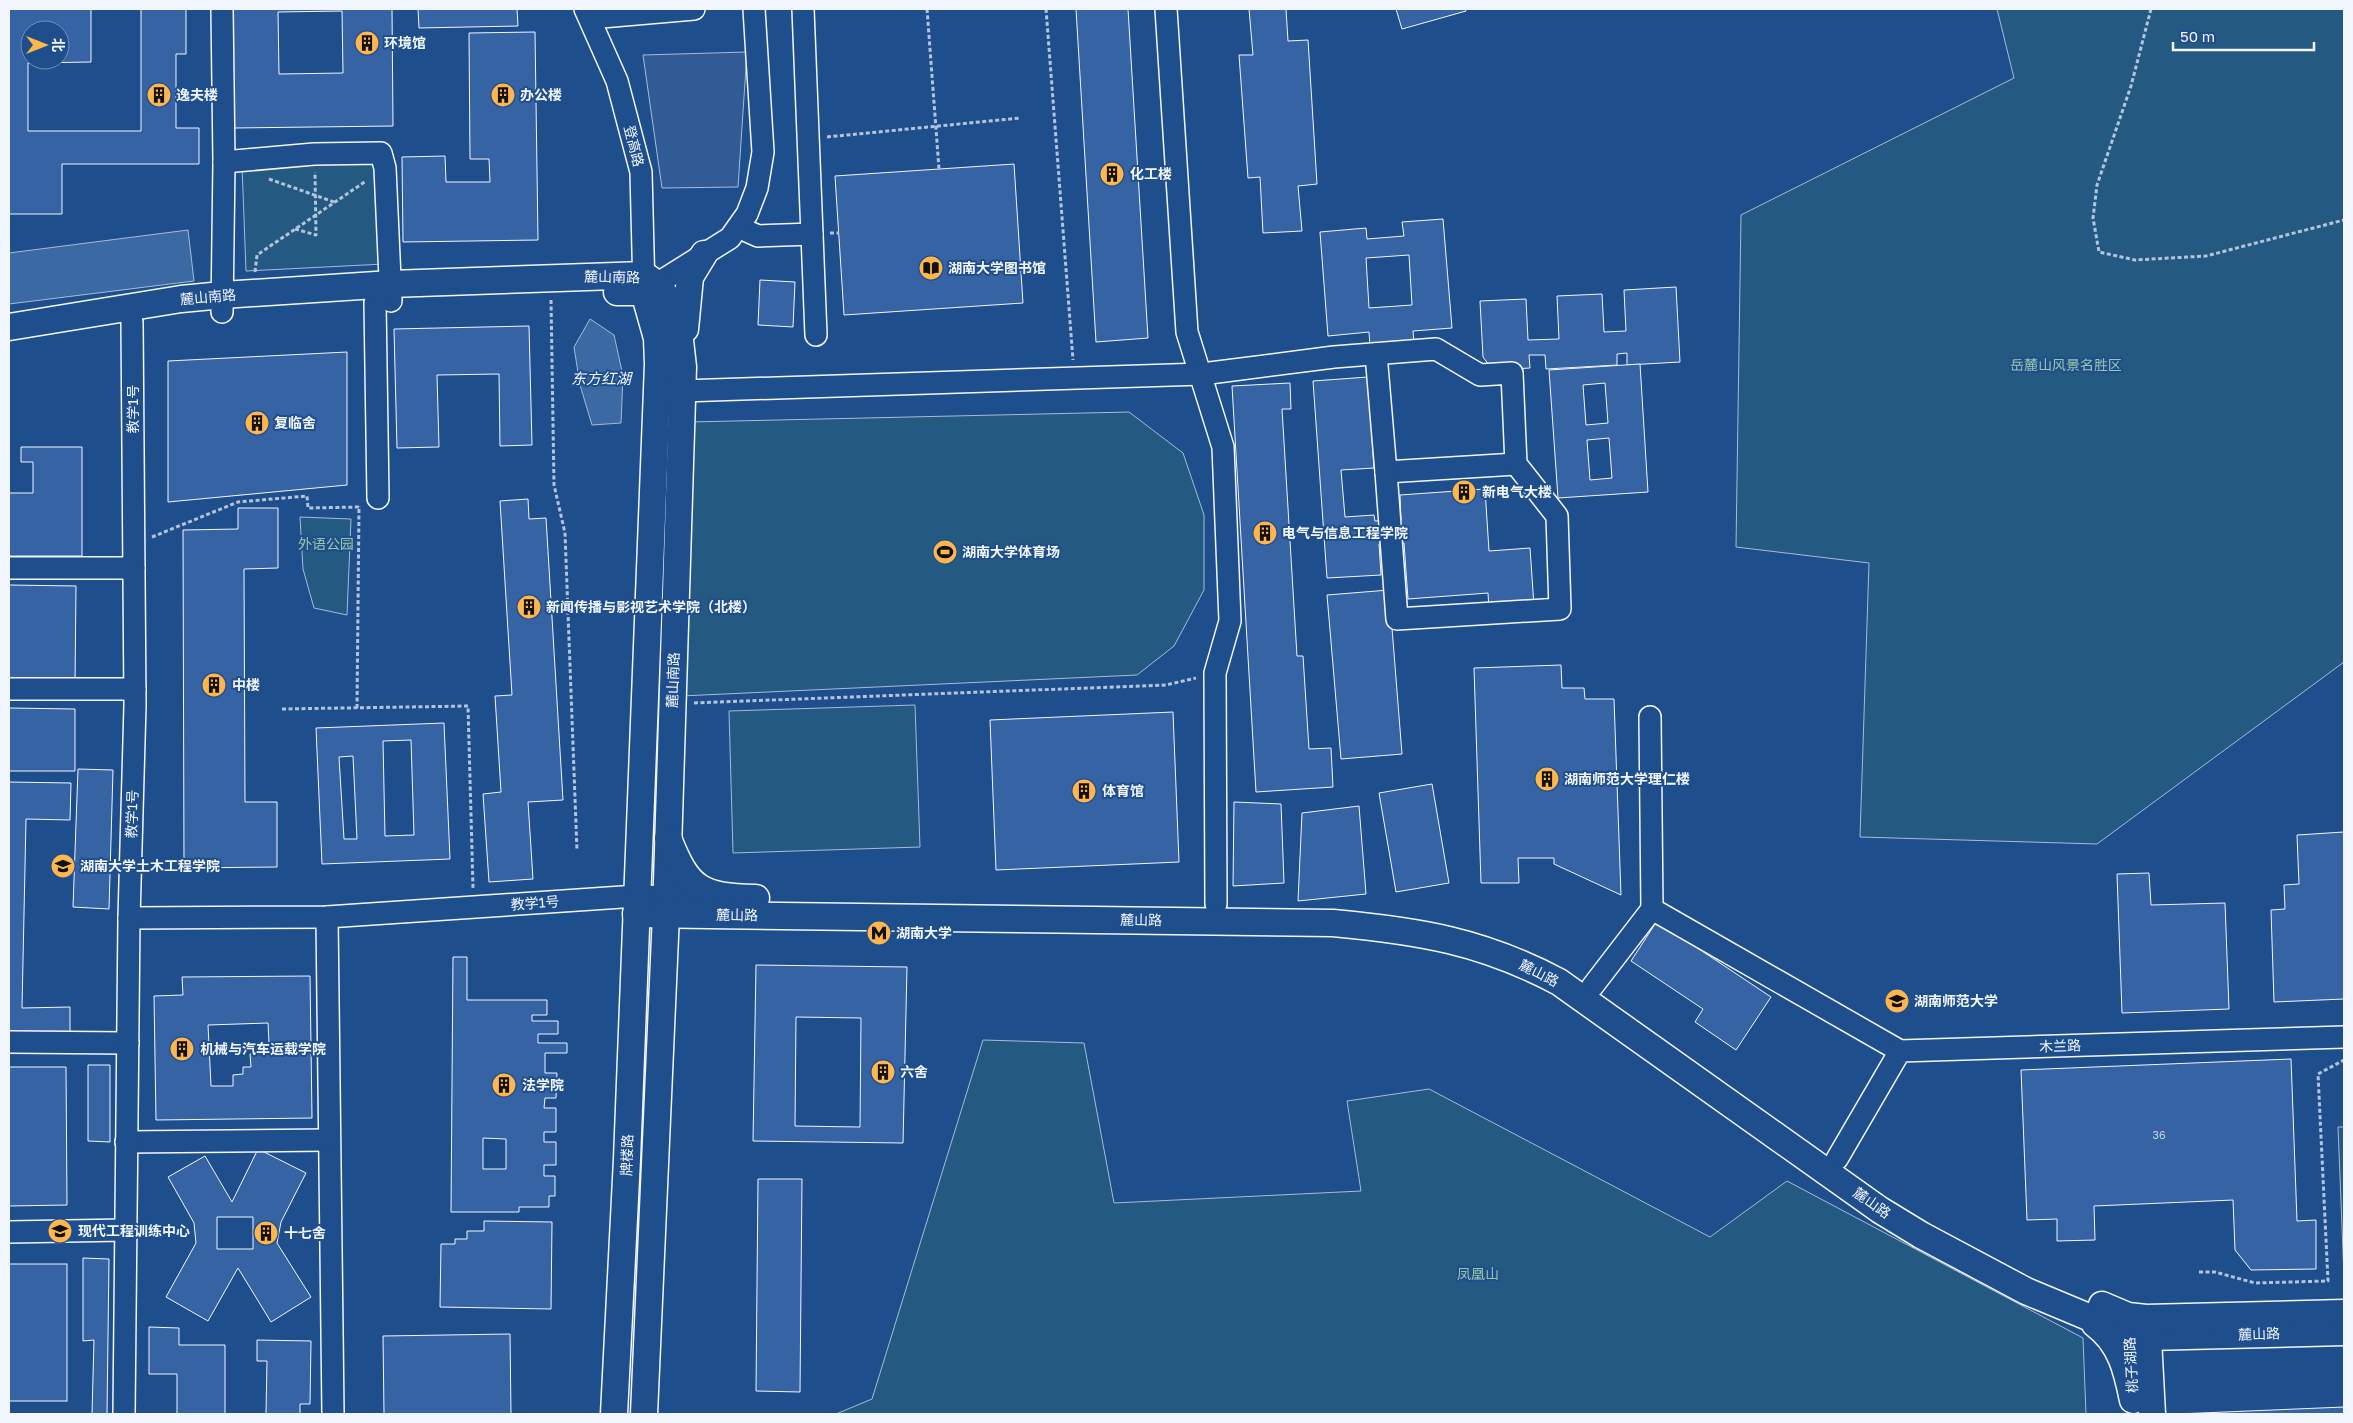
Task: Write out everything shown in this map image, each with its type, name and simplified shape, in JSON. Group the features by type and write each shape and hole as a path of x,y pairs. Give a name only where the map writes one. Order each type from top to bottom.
{"main road":[{"path":"682,379 687,290 690,277 704,254"},
{"name":"麓山南路","path":"9,342 132,322 222,304 252,294 386,296 551,294 648,284"},
{"name":"麓山南路","path":"637,905 658,364 648,284"},
{"name":"麓山南路","path":"9,327 181,299 222,304 648,284 671,303 678,323 682,379 666,905"},
{"path":"663,967 669,951 686,929 726,906 692,884 676,860 668,838"},
{"name":"麓山路","path":"726,906 1216,904 1332,906 1454,922 1524,946 1559,964 1934,1226 2138,1326 2344,1313"},
{"name":"麓山路","path":"637,905 1333,923 1431,935 1470,944 1531,967 1559,982 1880,1210 1921,1235 2026,1290 2080,1314 2138,1326 2204,1336 2344,1332"},
{"name":"牌楼路","path":"614,1414 637,905"},
{"name":"牌楼路","path":"644,1414 666,905"},
{"path":"2080,1314 2099,1327 2117,1348 2142,1405"},
{"name":"桃子湖路","path":"2138,1326 2142,1405"},
{"path":"2142,1405 2158,1363 2165,1353 2178,1344 2204,1336"}],"street":[{"path":"222,9 224,162 222,304"},
{"path":"588,14 694,9"},
{"path":"648,284 730,238 747,214 757,188 763,152 754,9"},
{"path":"803,9 816,335"},
{"path":"1166,9 1187,332 1202,374 1223,447 1230,621 1215,673 1216,904"},
{"name":"登高路","path":"588,14 618,80 641,172 648,284"},
{"path":"224,162 314,154 380,153 386,168 386,296 368,503"},
{"path":"738,227 758,236 812,234"},
{"name":"教学1号","path":"132,322 135,689 130,918 327,917 474,907 637,905"},
{"path":"682,379 1074,378 1202,374 1376,354 1436,349 1480,375 1512,373 1516,464 1557,516 1560,609 1397,619 1376,354"},
{"path":"1386,472 1516,464"},
{"path":"9,568 134,568"},
{"path":"9,689 135,689"},
{"path":"1592,987 1652,908 1650,717"},
{"path":"1652,908 1900,1051 1837,1159"},
{"path":"327,917 332,1414"},
{"path":"124,1414 130,918"},
{"name":"木兰路","path":"1900,1051 2344,1037"},
{"path":"9,1042 128,1043"},
{"path":"126,1142 328,1140"},
{"path":"9,1232 125,1230"}],"path":[{"path":"927,9 939,169"},
{"path":"1046,9 1074,378"},
{"path":"2151,9 2130,86 2097,184 2093,218 2099,252 2135,260 2206,256 2344,220"},
{"path":"809,138 935,128 1020,118"},
{"path":"295,229 316,235 314,154"},
{"path":"252,294 257,254 386,168"},
{"path":"261,176 334,202"},
{"path":"551,294 554,485 565,533 577,851"},
{"path":"134,545 238,502 308,496 308,508 368,503"},
{"path":"690,703 1166,685 1215,673"},
{"path":"282,709 468,706 474,907"},
{"path":"2199,1272 2214,1272 2255,1283 2328,1281 2318,1074 2344,1060"}],"green space":[{"name":"岳麓山风景名胜区","path":"1997,9 2344,9 2344,662 2097,844 1860,837 1869,563 1736,547 1741,215 2014,78"},
{"path":"380,159 384,264 246,271 242,165"},
{"name":"湖南大学体育场","path":"1129,412 1183,453 1204,515 1204,590 1174,646 1137,675 681,696 690,422"},
{"name":"外语公园","path":"300,517 351,519 347,615 314,608 303,569"},
{"path":"915,705 920,847 733,853 729,711"},
{"name":"凤凰山","path":"983,1040 1084,1043 1114,1203 1361,1191 1347,1101 1429,1089 1710,1237 1787,1181 2083,1338 2086,1414 836,1414 872,1399"},
{"path":"2338,1127 2344,1127 2344,1276"}],"shaded area":[{"path":"747,52 738,187 662,188 643,55"}],"water":[{"path":"188,230 194,281 9,304 9,253"},
{"name":"东方红湖","path":"590,319 614,335 623,376 621,423 592,425 580,385 574,347"}],"building":[{"name":"逸夫楼","path":"9,9 91,9 91,62 70,62 70,20 20,20 20,70 28,70 28,131 141,131 141,9 186,9 186,54 176,54 176,128 199,128 199,164 62,164 62,214 9,214"},
{"name":"环境馆","path":"233,9 392,9 393,126 234,128","holes":["342,11 343,73 279,74 278,12"]},
{"path":"418,9 517,9 518,26 419,28"},
{"name":"化工楼","path":"1076,9 1128,9 1148,338 1096,342"},
{"path":"1249,9 1286,9 1288,41 1308,40 1317,184 1298,186 1302,231 1263,233 1260,177 1248,178 1239,55 1253,55"},
{"path":"1396,9 1465,9 1466,11 1402,29"},
{"name":"办公楼","path":"535,32 538,240 403,242 402,157 445,156 446,182 490,182 489,159 470,159 469,33"},
{"name":"湖南大学图书馆","path":"1014,164 1023,303 844,315 835,176"},
{"path":"1443,219 1452,328 1413,331 1414,342 1370,346 1369,332 1328,336 1320,232 1366,228 1367,239 1404,236 1402,222","holes":["1409,255 1412,305 1369,308 1366,258"]},
{"path":"760,280 795,282 793,327 758,325"},
{"path":"1676,287 1680,362 1627,365 1627,353 1617,354 1617,365 1546,369 1545,355 1529,355 1530,368 1497,370 1489,365 1483,357 1480,301 1526,299 1528,340 1559,339 1557,296 1602,294 1604,332 1626,331 1624,290"},
{"path":"529,326 532,445 500,446 499,374 437,375 439,447 397,448 394,329"},
{"name":"复临舍","path":"347,352 347,485 168,502 168,361"},
{"path":"1640,364 1648,492 1558,498 1549,370","holes":["1605,383 1608,423 1586,425 1583,385","1609,438 1612,478 1590,480 1587,440"]},
{"name":"新电气大楼","path":"1368,377 1374,468 1341,470 1345,517 1374,515 1375,521 1401,520 1400,495 1485,489 1489,551 1530,548 1534,606 1489,609 1488,593 1408,599 1404,543 1379,544 1381,575 1327,578 1313,381"},
{"name":"电气与信息工程学院","path":"1290,383 1291,409 1282,409 1297,656 1303,656 1309,749 1331,748 1333,787 1256,792 1232,386"},
{"path":"21,447 82,447 82,556 9,556 9,493 33,493 33,462 21,462"},
{"name":"新闻传播与影视艺术学院（北楼）","path":"528,499 529,519 546,518 563,800 528,802 533,879 489,882 483,794 501,792 495,696 512,695 500,501"},
{"name":"中楼","path":"238,508 278,508 278,568 244,569 245,802 277,802 277,867 184,868 183,530 238,529"},
{"path":"9,585 76,586 75,684 9,683"},
{"path":"1389,590 1402,754 1341,759 1327,595"},
{"name":"湖南师范大学理仁楼","path":"1561,665 1562,688 1584,688 1585,699 1614,699 1621,895 1554,864 1554,858 1518,858 1519,883 1481,883 1474,668"},
{"path":"9,708 75,709 75,771 9,771"},
{"name":"体育馆","path":"1173,712 1179,862 996,870 990,720"},
{"path":"444,723 450,859 322,864 316,728","holes":["411,740 414,835 385,836 383,741","353,756 357,839 344,839 339,757"]},
{"path":"78,769 113,770 109,909 73,907"},
{"path":"9,782 71,783 70,820 26,819 22,1008 70,1007 70,1034 9,1033"},
{"path":"1432,784 1449,883 1396,892 1379,793"},
{"path":"1234,802 1281,804 1284,883 1233,886"},
{"path":"1359,806 1366,894 1298,901 1302,813"},
{"path":"2344,832 2344,999 2274,1002 2271,910 2285,909 2284,885 2299,884 2297,835"},
{"path":"2149,873 2151,905 2225,903 2229,1009 2122,1013 2117,874"},
{"path":"1657,921 1771,997 1736,1050 1695,1022 1703,1009 1631,961"},
{"name":"法学院","path":"453,957 467,957 467,1000 547,1000 547,1015 532,1015 532,1021 558,1021 558,1034 538,1034 538,1043 567,1043 567,1053 545,1053 545,1073 557,1073 556,1098 545,1098 544,1108 556,1108 556,1132 544,1132 544,1142 556,1142 556,1165 544,1165 544,1176 555,1176 555,1196 549,1196 549,1207 519,1207 519,1212 451,1212","holes":["483,1138 506,1139 506,1169 483,1169"]},
{"name":"六舍","path":"756,965 907,967 903,1143 753,1141","holes":["796,1017 861,1018 860,1127 795,1126"]},
{"name":"机械与汽车运载学院","path":"310,976 312,1118 156,1120 154,996 183,995 182,977","holes":["268,1023 269,1043 256,1044 257,1054 250,1054 251,1067 243,1067 243,1074 233,1075 233,1086 211,1086 208,1025"]},
{"path":"2291,1059 2297,1221 2316,1220 2316,1269 2251,1270 2235,1250 2233,1200 2094,1206 2095,1240 2057,1241 2057,1219 2027,1220 2021,1070"},
{"path":"88,1065 110,1065 110,1142 88,1141"},
{"path":"9,1067 66,1067 67,1205 9,1206"},
{"name":"十七舍","path":"258,1149 306,1173 281,1222 277,1243 311,1297 271,1322 238,1268 208,1321 166,1297 196,1243 194,1223 168,1177 205,1156 232,1202","holes":["217,1217 253,1217 253,1249 217,1249"]},
{"path":"758,1179 802,1179 800,1392 756,1391"},
{"path":"484,1221 552,1222 551,1309 440,1307 441,1244 455,1244 455,1239 467,1239 467,1231 484,1231"},
{"path":"83,1258 109,1259 107,1414 92,1414 94,1340 83,1341"},
{"path":"9,1264 67,1264 67,1401 9,1401"},
{"path":"149,1327 179,1328 179,1345 225,1345 225,1414 177,1414 177,1374 149,1374"},
{"path":"510,1334 511,1414 384,1414 383,1336"},
{"path":"257,1340 311,1341 310,1404 300,1404 300,1414 266,1414 267,1361 257,1361"},
{"path":"2344,1407 2344,1414 2177,1414"}],"place":[{"name":"环境馆","path":"367,43"},
{"name":"逸夫楼","path":"159,95"},
{"name":"办公楼","path":"503,95"},
{"name":"化工楼","path":"1112,174"},
{"name":"湖南大学图书馆","path":"931,268"},
{"name":"复临舍","path":"257,423"},
{"name":"新电气大楼","path":"1464,492"},
{"name":"电气与信息工程学院","path":"1265,533"},
{"name":"湖南大学体育场","path":"945,552"},
{"name":"新闻传播与影视艺术学院（北楼）","path":"529,607"},
{"name":"中楼","path":"214,685"},
{"name":"湖南师范大学理仁楼","path":"1547,779"},
{"name":"体育馆","path":"1084,791"},
{"name":"湖南大学土木工程学院","path":"63,866"},
{"name":"湖南大学","path":"879,933"},
{"name":"湖南师范大学","path":"1897,1001"},
{"name":"机械与汽车运载学院","path":"182,1049"},
{"name":"六舍","path":"883,1072"},
{"name":"法学院","path":"504,1085"},
{"name":"现代工程训练中心","path":"60,1231"},
{"name":"十七舍","path":"266,1233"}]}
